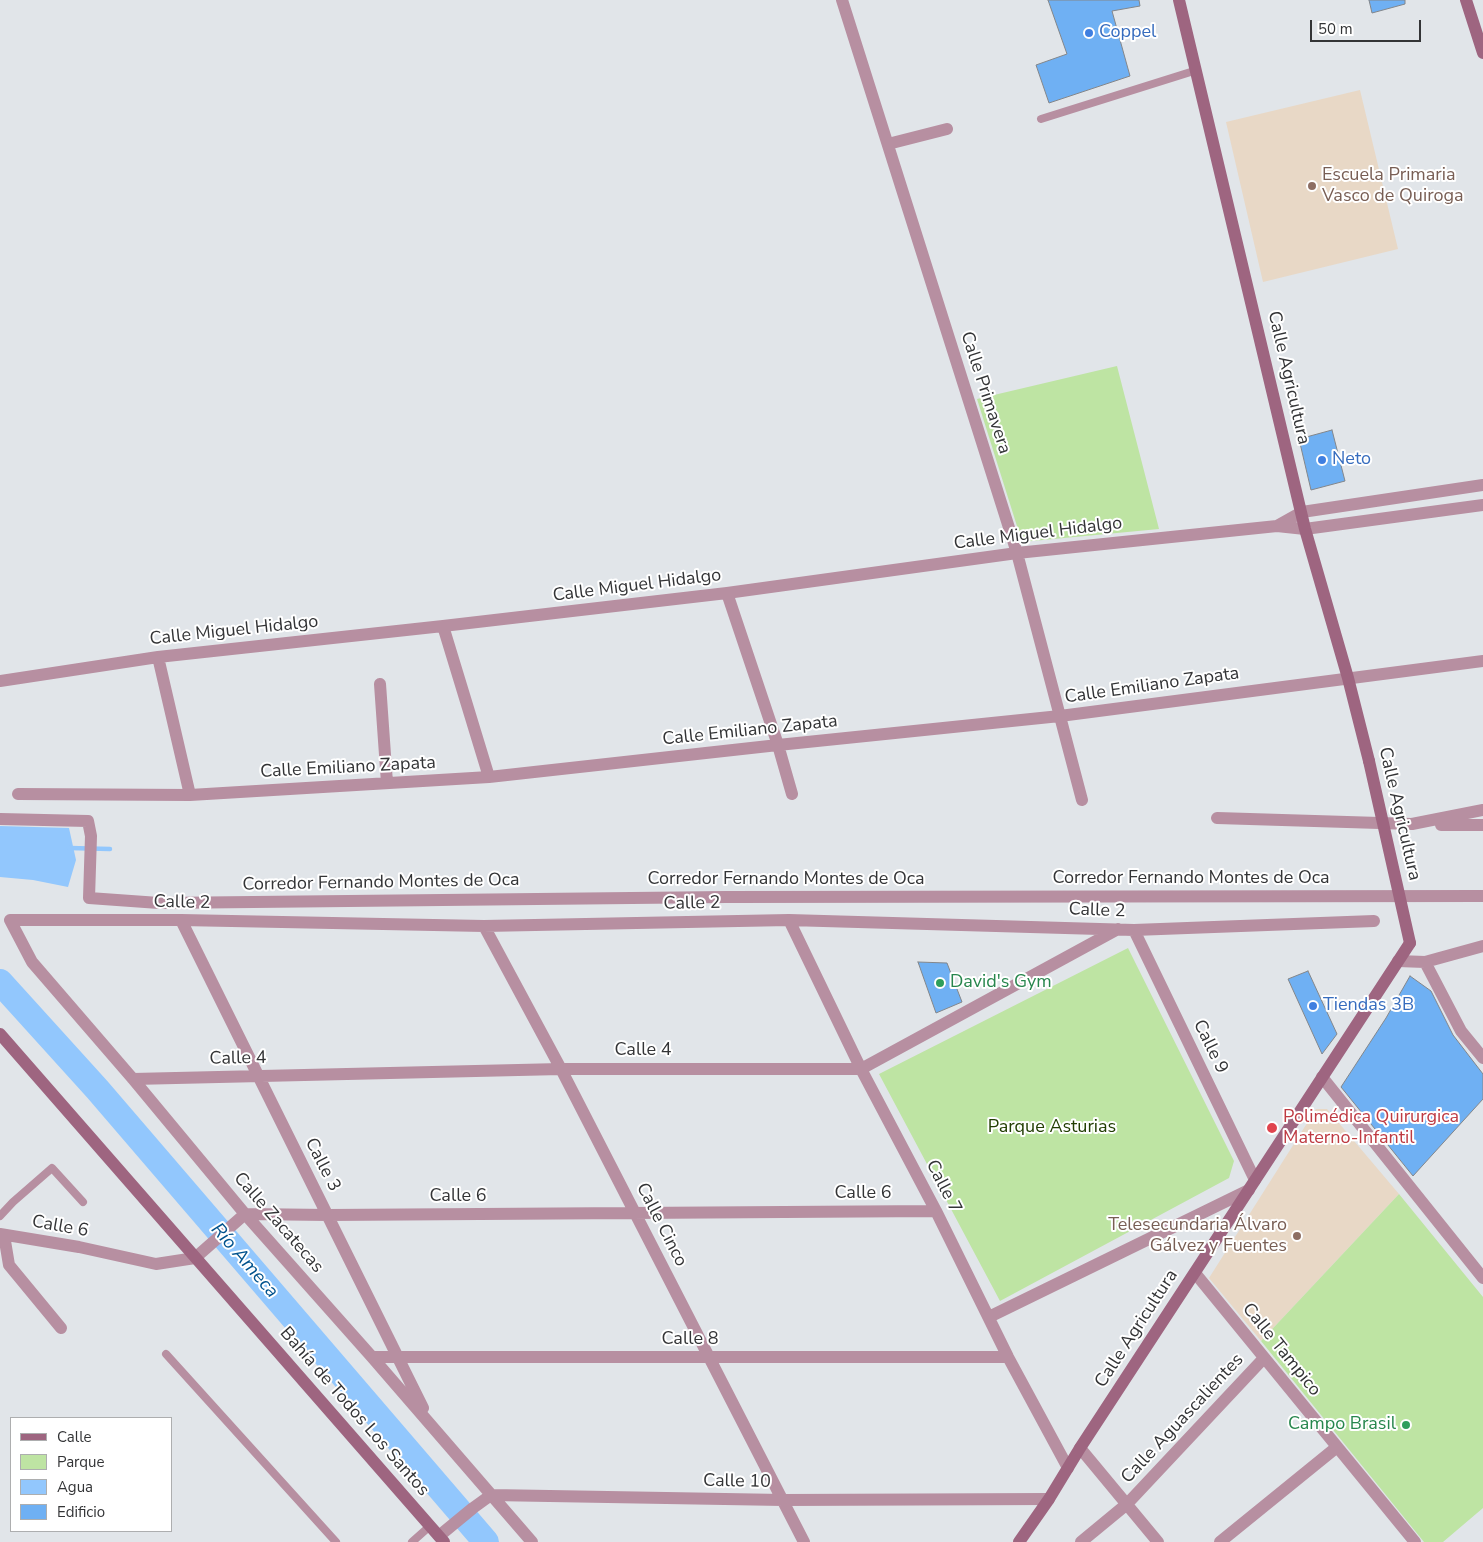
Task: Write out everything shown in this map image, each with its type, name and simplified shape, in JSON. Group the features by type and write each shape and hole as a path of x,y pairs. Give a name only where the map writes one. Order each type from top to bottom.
{"street":[{"name":"Calle Primavera","path":"842,0 1017,553 1082,800"},
{"name":"Calle Agricultura","path":"1019,1542 1049,1499 1080,1448 1410,943 1369,761 1348,678 1305,529 1179,0"},
{"path":"1466,0 1483,53"},
{"path":"888,144 947,129"},
{"name":"Calle Miguel Hidalgo","path":"1277,526 1302,512 1483,485"},
{"name":"Calle Miguel Hidalgo","path":"0,681 158,657 727,593 1017,553 1277,526 1305,529 1483,505"},
{"path":"727,593 778,745 792,794"},
{"path":"443,626 489,777"},
{"path":"158,657 190,795"},
{"name":"Calle Emiliano Zapata","path":"18,794 190,795 489,777 1060,716 1483,661"},
{"path":"380,684 387,783"},
{"path":"1412,824 1483,810"},
{"path":"1217,818 1483,825"},
{"name":"Corredor Fernando Montes de Oca","path":"0,819 88,821 91,836 89,898 136,901 726,897 1483,896"},
{"path":"136,901 155,920"},
{"name":"Calle 2","path":"10,920 181,920 484,926 789,920 1134,930 1374,921"},
{"name":"Calle Zacatecas","path":"10,920 32,962 245,1214 532,1542"},
{"name":"Calle 3","path":"181,920 432,1426"},
{"name":"Calle 7","path":"789,920 861,1069 936,1211 1008,1358 1068,1468"},
{"name":"Calle Cinco","path":"484,926 561,1069 804,1542"},
{"name":"Calle 4","path":"133,1080 561,1069 861,1069 1118,929"},
{"name":"Calle 9","path":"1134,930 1252,1185"},
{"path":"1398,961 1425,962 1483,946"},
{"path":"1425,962 1461,1031 1483,1058"},
{"name":"Bahía de Todos Los Santos","path":"0,1034 430,1526 444,1536"},
{"path":"1322,1077 1483,1278"},
{"path":"989,1317 1252,1185"},
{"name":"Calle 6","path":"245,1214 936,1211"},
{"path":"195,1258 245,1214"},
{"path":"2,1234 8,1266 61,1328"},
{"name":"Calle 6","path":"2,1234 80,1247 156,1264 195,1258"},
{"name":"Calle Tampico","path":"1195,1273 1337,1447 1408,1540"},
{"name":"Calle 8","path":"372,1357 1008,1358"},
{"name":"Calle Aguascalientes","path":"1080,1542 1126,1504 1264,1358"},
{"path":"1220,1542 1337,1447"},
{"path":"1080,1448 1158,1542"},
{"path":"444,1536 473,1508 491,1495"},
{"name":"Calle 10","path":"491,1495 783,1500 1049,1499"}],"lane":[{"path":"1040,119 1197,70"},
{"path":"0,1216 52,1168 83,1202"},
{"path":"166,1354 336,1542"},
{"path":"412,1542 430,1526"}],"shaded area":[{"name":"Escuela Primaria Vasco de Quiroga","path":"1360,90 1398,249 1263,282 1226,122"},
{"name":"Telesecundaria Álvaro Gálvez y Fuentes","path":"1316,1109 1327,1109 1399,1194 1261,1341 1209,1278"}],"green space":[{"path":"1117,366 1159,529 1022,542 977,399"},
{"name":"Parque Asturias","path":"1128,948 1234,1161 1229,1178 1000,1301 879,1074"},
{"name":"Campo Brasil","path":"1399,1194 1483,1297 1483,1508 1443,1542 1424,1542 1261,1341"}],"water":[{"path":"0,826 69,828 76,860 68,887 33,880 0,877"}],"building":[{"name":"Coppel","path":"1048,0 1139,0 1140,6 1112,11 1130,76 1049,103 1036,65 1067,54"},
{"path":"1369,0 1405,0 1405,4 1372,13"},
{"name":"Neto","path":"1332,430 1345,481 1311,490 1299,439"},
{"name":"David's Gym","path":"918,962 947,963 962,1002 936,1013"},
{"name":"Tiendas 3B","path":"1308,971 1337,1034 1322,1054 1288,979"},
{"path":"1410,976 1431,991 1453,1035 1483,1074 1483,1099 1413,1176 1341,1087 1386,1018"}],"waterway":[{"path":"69,848 110,849"},
{"name":"Río Ameca","path":"0,982 97,1089 486,1542"}],"place":[{"name":"Coppel","path":"1089,33"},
{"name":"Escuela Primaria Vasco de Quiroga","path":"1312,186"},
{"name":"Neto","path":"1322,460"},
{"name":"David's Gym","path":"940,983"},
{"name":"Tiendas 3B","path":"1313,1006"},
{"name":"Polimédica Quirurgica Materno-Infantil","path":"1272,1128"},
{"name":"Telesecundaria Álvaro Gálvez y Fuentes","path":"1297,1236"},
{"name":"Campo Brasil","path":"1406,1425"}]}
